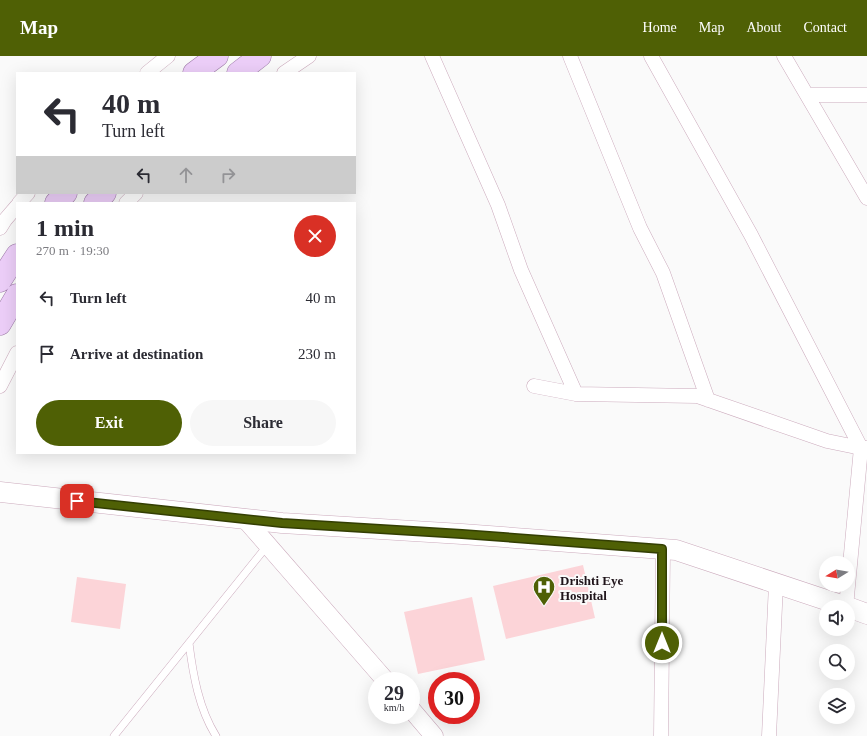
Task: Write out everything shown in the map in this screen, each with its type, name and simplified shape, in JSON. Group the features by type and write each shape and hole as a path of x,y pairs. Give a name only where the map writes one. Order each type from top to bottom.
{"main road":[{"path":"195,72 218,56"},
{"path":"239,72 260,56"},
{"path":"57,202 65,194"},
{"path":"96,202 104,194"},
{"path":"0,281 16,257"},
{"path":"0,324 16,297"},
{"path":"0,492 282,523 462,534 676,550 825,600"},
{"path":"855,610 867,614"}],"street":[{"path":"148,72 168,56"},
{"path":"285,72 309,56"},
{"path":"432,56 498,205 521,270 576,394"},
{"path":"570,56 640,228 663,274 708,400"},
{"path":"651,56 751,235 864,448 848,600"},
{"path":"784,56 867,198"},
{"path":"807,95 867,95"},
{"path":"20,202 27,194"},
{"path":"127,202 135,194"},
{"path":"0,228 16,207"},
{"path":"0,386 16,355"},
{"path":"534,386 576,394 697,396 827,442 864,448"},
{"path":"245,519 378,672"},
{"path":"662,549 662,736"},
{"path":"769,736 776,584"},
{"path":"420,720 434,736"}],"lane":[{"path":"114,736 268,546"},
{"path":"189,643 196,685 209,725 216,736"}],"building":[{"path":"583,565 595,618 506,639 493,586"},
{"path":"77,577 126,584 120,629 71,622"},
{"path":"472,597 485,660 420,674 420,672 418,672 404,612"}],"place":[{"name":"Drishti Eye Hospital","path":"544,606"}],"route":[{"path":"77,501 282,523 462,534 662,549 662,643"}]}
